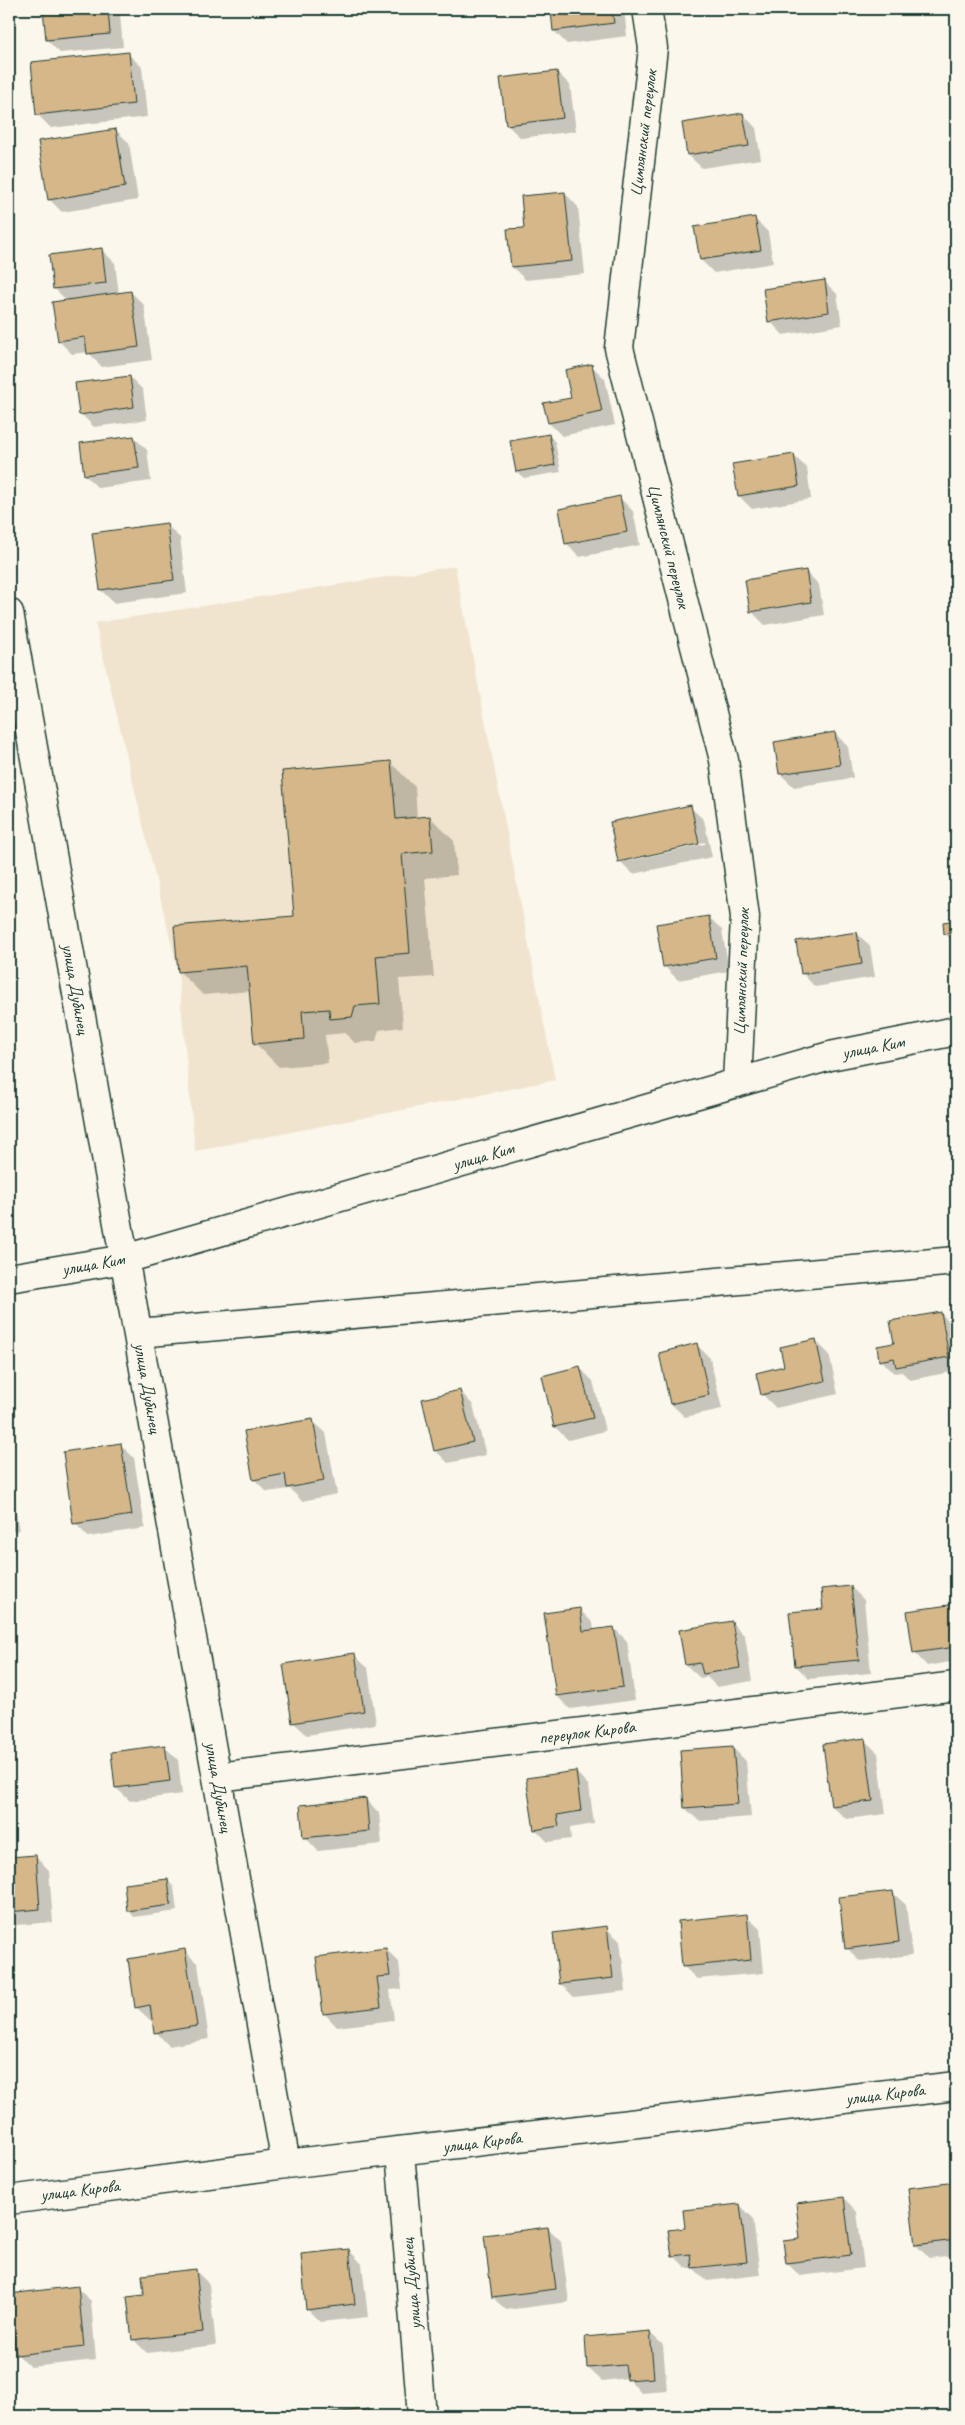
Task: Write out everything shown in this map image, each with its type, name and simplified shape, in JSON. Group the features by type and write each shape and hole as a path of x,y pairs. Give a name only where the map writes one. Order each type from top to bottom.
{"street":[{"name":"Цимлянский переулок","path":"647,9 653,48 619,348 724,760 746,917 737,1082"},
{"name":"улица Дубинец","path":"9,612 286,2164"},
{"name":"улица Ким","path":"9,1278 125,1259 830,1056 956,1032"},
{"path":"138,1333 956,1261"},
{"name":"переулок Кирова","path":"218,1777 956,1686"},
{"name":"улица Кирова","path":"9,2200 286,2164 956,2086"},
{"name":"улица Дубинец","path":"400,2152 422,2416"}],"shaded area":[{"path":"455,566 555,1080 195,1151 178,972 95,623"}],"building":[{"path":"43,9 108,9 110,34 46,40"},
{"path":"564,9 612,9 614,23 553,31 551,11"},
{"path":"129,52 134,104 36,115 31,62"},
{"path":"557,71 563,118 506,125 500,78"},
{"path":"743,113 749,146 687,155 682,123"},
{"path":"116,129 125,187 48,200 38,141"},
{"path":"565,192 572,261 511,267 507,229 524,228 521,196"},
{"path":"755,217 761,250 700,260 694,227"},
{"path":"102,248 106,283 53,289 49,255"},
{"path":"825,280 829,312 768,322 763,289"},
{"path":"131,291 139,347 87,354 85,337 58,341 52,302"},
{"path":"592,364 602,412 548,423 543,403 571,398 565,370"},
{"path":"130,376 134,407 79,415 75,383"},
{"path":"549,434 555,465 516,472 510,441"},
{"path":"134,436 139,468 84,475 80,443"},
{"path":"794,454 799,486 738,496 732,464"},
{"path":"620,496 627,532 565,544 559,509"},
{"path":"167,523 174,580 100,590 92,533"},
{"path":"806,570 811,602 750,612 745,580"},
{"path":"835,732 840,765 779,774 774,742"},
{"path":"391,761 396,819 430,816 433,851 402,854 410,953 376,956 380,1004 355,1006 352,1017 330,1019 329,1009 302,1011 304,1039 254,1044 247,966 178,972 174,926 294,916 282,771"},
{"path":"691,805 699,844 618,862 610,822"},
{"path":"709,916 716,958 663,967 656,924"},
{"path":"956,920 956,958 954,933 944,934 943,922"},
{"path":"857,932 862,964 801,974 796,941"},
{"path":"941,1312 949,1357 896,1367 894,1358 879,1361 877,1346 894,1343 890,1321"},
{"path":"816,1339 825,1381 761,1395 756,1373 784,1366 780,1347"},
{"path":"697,1343 709,1395 670,1404 659,1353"},
{"path":"580,1366 593,1418 554,1427 542,1376"},
{"path":"460,1390 473,1442 434,1451 422,1399"},
{"path":"313,1419 324,1481 287,1488 285,1474 253,1480 244,1431"},
{"path":"121,1443 132,1515 73,1524 63,1452"},
{"path":"851,1586 859,1660 795,1666 789,1612 823,1609 821,1589"},
{"path":"956,1604 956,1647 913,1653 907,1611"},
{"path":"580,1608 583,1631 614,1627 623,1687 556,1696 544,1613"},
{"path":"732,1621 740,1668 703,1674 700,1663 685,1665 679,1630"},
{"path":"355,1653 364,1711 292,1723 283,1664"},
{"path":"865,1738 873,1801 831,1806 823,1744"},
{"path":"165,1745 170,1781 115,1788 111,1752"},
{"path":"733,1746 738,1804 684,1808 680,1750"},
{"path":"576,1771 581,1811 557,1815 559,1826 534,1830 526,1778"},
{"path":"366,1798 369,1831 303,1838 300,1805"},
{"path":"36,1855 40,1909 9,1912 9,1857"},
{"path":"168,1879 171,1905 127,1911 124,1884"},
{"path":"893,1891 899,1942 845,1949 839,1897"},
{"path":"747,1914 751,1960 682,1967 678,1921"},
{"path":"607,1926 613,1978 559,1984 553,1933"},
{"path":"386,1948 390,1976 377,1977 381,2007 323,2014 316,1957"},
{"path":"185,1949 197,2026 154,2033 150,2005 135,2008 128,1959"},
{"path":"956,2182 956,2240 915,2245 908,2188"},
{"path":"844,2197 851,2255 786,2263 783,2241 800,2239 796,2203"},
{"path":"740,2204 747,2262 692,2268 690,2254 672,2256 668,2230 685,2228 683,2210"},
{"path":"548,2227 556,2289 492,2297 484,2235"},
{"path":"349,2249 355,2304 306,2310 301,2254"},
{"path":"196,2269 203,2332 132,2340 127,2297 144,2295 142,2275"},
{"path":"78,2286 84,2347 16,2355 9,2294"},
{"path":"650,2331 654,2378 627,2380 625,2365 587,2368 585,2337"},
{"path":"368,2409 369,2416 324,2416 323,2414"}]}
